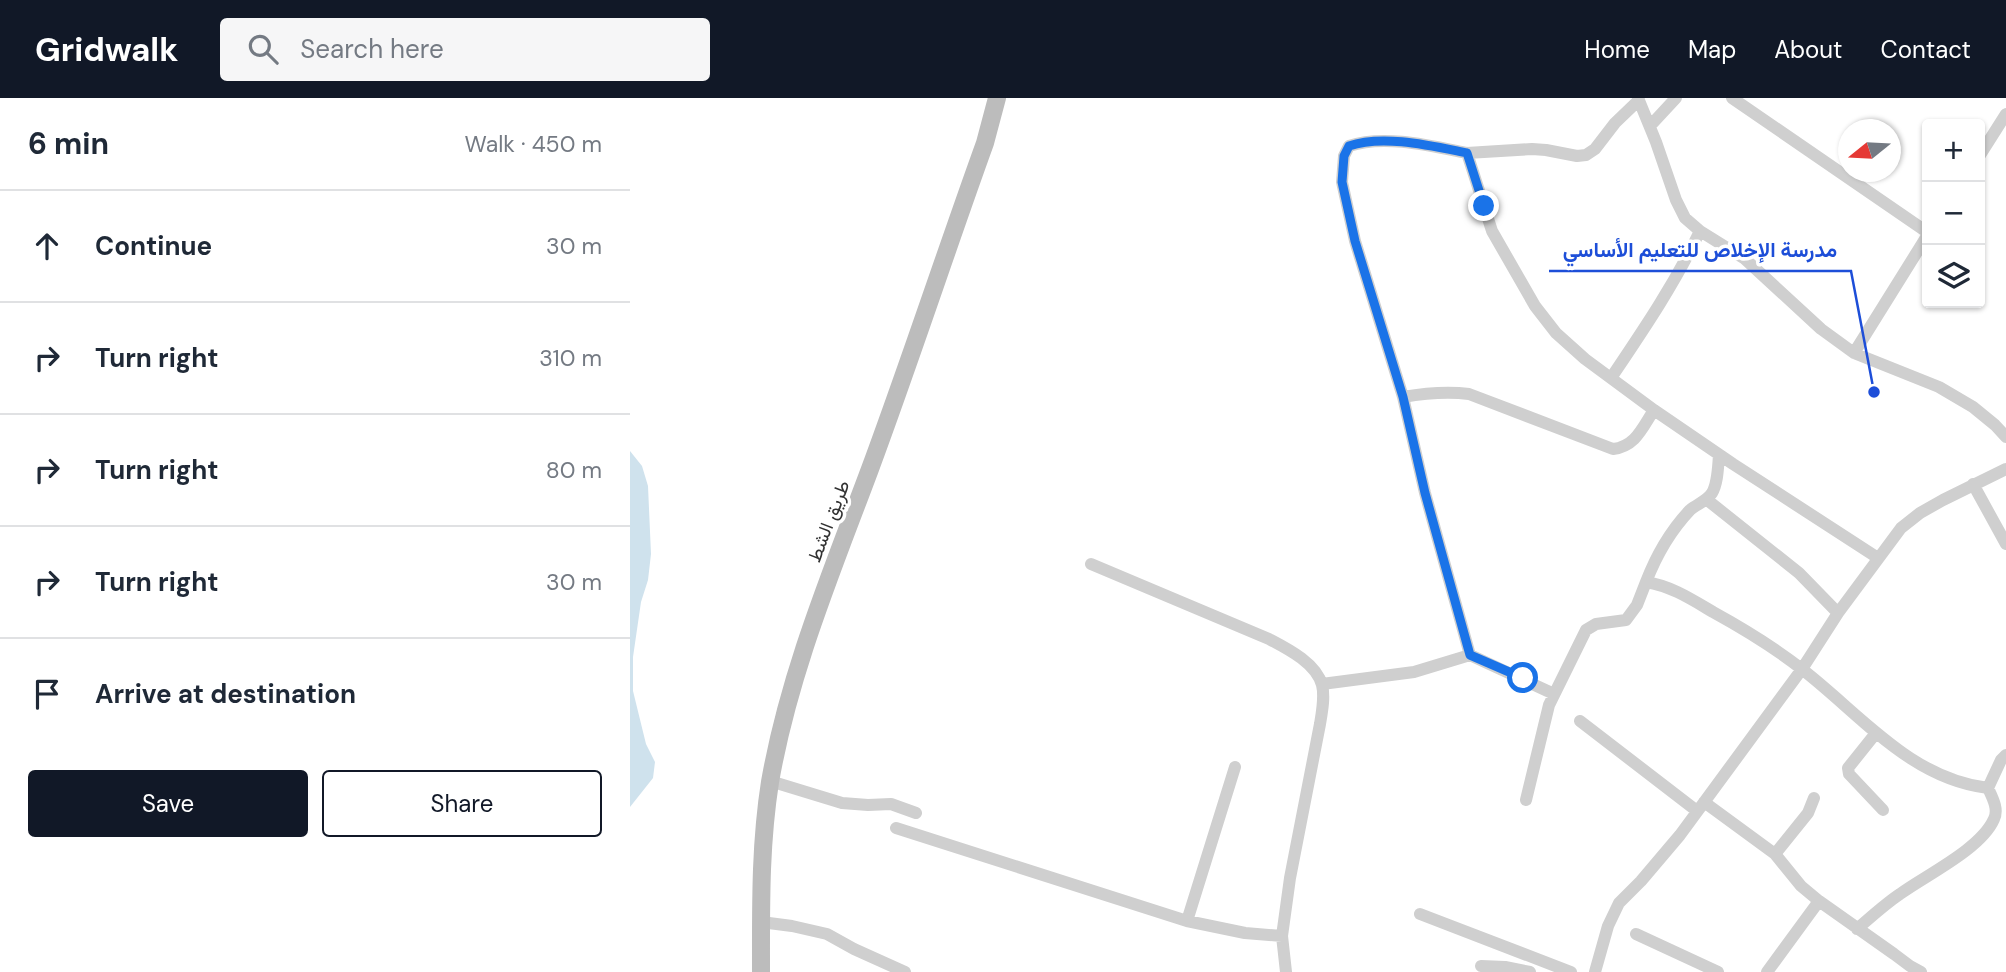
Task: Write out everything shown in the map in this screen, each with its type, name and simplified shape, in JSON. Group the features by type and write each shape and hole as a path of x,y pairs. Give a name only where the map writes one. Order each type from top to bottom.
{"main road":[{"name":"طريق الشط","path":"761,972 760,881 771,781 785,714 825,587 919,333 985,143 997,98"}],"street":[{"path":"1650,126 1676,98"},
{"path":"1732,98 1922,231"},
{"path":"1470,655 1425,493 1403,397 1355,241 1342,182 1344,156 1349,146 1361,142 1402,142 1467,153 1532,149 1586,155 1595,149 1615,123 1639,99 1685,218 1700,231 1745,258 1821,329 1854,353 1939,387 1973,407 2006,437"},
{"path":"1985,147 2006,114"},
{"path":"1467,153 1492,231 1535,306 1556,332 1585,359 1654,410 1878,558"},
{"path":"1611,378 1663,301 1700,231"},
{"path":"1854,353 1922,242"},
{"path":"1403,397 1426,393 1469,394 1613,449 1628,445 1637,438 1654,410"},
{"path":"1526,800 1546,716 1586,630 1596,624 1626,620 1637,605 1654,561 1672,533 1690,510 1706,499 1714,488 1719,455"},
{"path":"1595,972 1608,926 1619,903 1680,835 1901,528 1920,513 2006,469"},
{"path":"1973,484 2006,544"},
{"path":"1706,499 1799,573 1838,613"},
{"path":"1091,564 1269,639 1296,654 1322,684 1320,724 1290,878 1282,936 1286,972"},
{"path":"1646,582 1673,589 1728,620 1802,669 1876,733 1922,766 1959,783 1988,788"},
{"path":"1322,684 1414,672 1470,655 1554,694"},
{"path":"1580,721 1700,807 1775,854 1801,886 1912,970"},
{"path":"1876,733 1848,768 1849,774 1883,810"},
{"path":"1857,929 1898,895 1974,844 1994,819 1996,810 1988,788 2006,755"},
{"path":"1187,921 1235,767"},
{"path":"771,781 842,803 891,804 916,813"},
{"path":"1775,854 1808,813 1814,798"},
{"path":"896,828 1187,921 1245,933 1282,936"},
{"path":"1768,972 1819,901"},
{"path":"1420,914 1571,972"},
{"path":"761,922 827,934 905,972"},
{"path":"1636,934 1718,972"},
{"path":"1481,966 1530,972"}],"water":[{"path":"630,451 642,466 648,486 651,554 633,657 633,691 646,744 655,762 653,778 630,807"}],"place":[{"name":"مدرسة الإخلاص للتعليم الأساسي","path":"1874,392"}],"route":[{"path":"1484,206 1467,153 1402,142 1361,142 1349,146 1344,156 1342,182 1355,241 1403,397 1425,493 1470,655 1523,678"}]}
